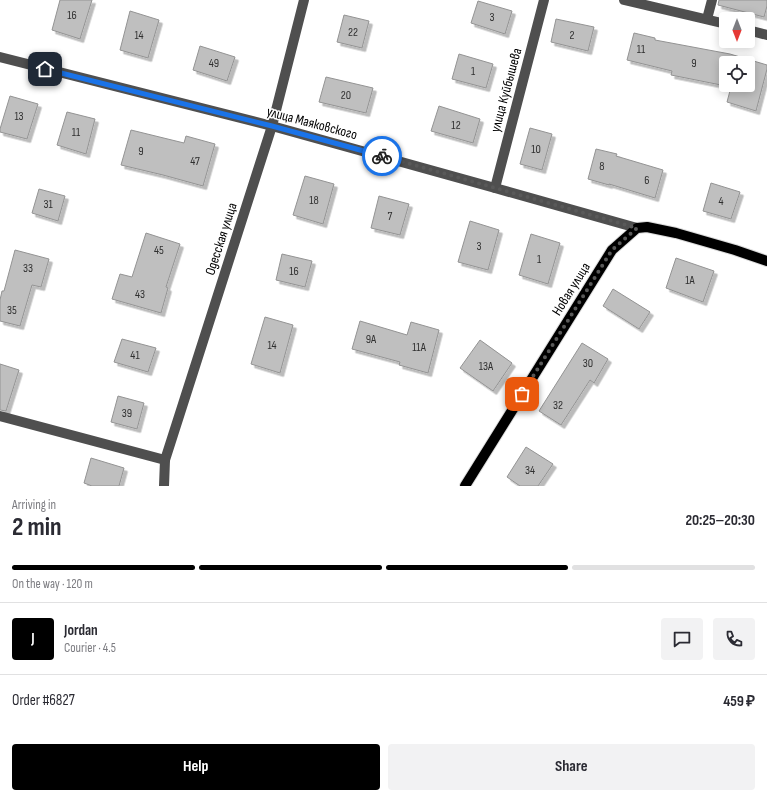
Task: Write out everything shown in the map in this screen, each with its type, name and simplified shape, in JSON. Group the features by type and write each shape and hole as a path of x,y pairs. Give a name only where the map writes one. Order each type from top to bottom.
{"main road":[{"path":"637,228 647,227 676,233 767,261"},
{"name":"Новая улица","path":"465,486 612,250 637,228"}],"street":[{"name":"Одесская улица","path":"164,486 165,460 272,126 304,0"},
{"name":"улица Куйбышева","path":"495,188 544,0"},
{"path":"624,0 719,23"},
{"path":"707,20 712,0"},
{"path":"755,32 767,35"},
{"name":"улица Маяковского","path":"0,57 272,126 637,228"},
{"path":"0,416 165,460"}],"building":[{"path":"60,0 92,0 80,39 52,30"},
{"path":"719,0 767,0 764,17 755,15 755,12 745,12 718,5"},
{"path":"478,1 512,11 505,34 471,23"},
{"path":"130,11 159,20 148,58 120,50"},
{"path":"344,15 369,21 362,48 337,42"},
{"path":"556,19 594,27 588,51 551,42"},
{"path":"634,33 655,38 655,40 737,56 719,56 719,85 671,75 672,71 627,60"},
{"path":"200,46 235,57 227,81 193,70"},
{"path":"459,54 493,64 486,88 452,79"},
{"path":"755,61 767,65 756,111 727,102 730,92 755,92"},
{"path":"326,77 373,88 366,113 319,102"},
{"path":"10,96 38,104 27,139 0,132"},
{"path":"439,106 480,119 473,143 431,131"},
{"path":"67,112 95,119 86,154 57,145"},
{"path":"530,128 552,134 542,170 520,164"},
{"path":"131,130 184,143 186,136 215,144 203,186 121,165"},
{"path":"596,149 617,154 616,156 663,170 655,198 588,179"},
{"path":"305,176 334,184 323,224 293,215"},
{"path":"711,183 740,192 731,219 703,211"},
{"path":"39,189 65,196 58,221 32,213"},
{"path":"379,196 409,204 400,235 371,228"},
{"path":"470,221 499,230 488,270 458,262"},
{"path":"146,233 180,244 166,287 168,288 161,313 112,299 120,274 132,277"},
{"path":"531,234 560,243 548,284 519,275"},
{"path":"15,250 49,259 41,287 32,285 20,326 0,321 0,300 2,291 4,291"},
{"path":"282,254 312,261 305,287 276,280"},
{"path":"676,258 714,271 703,302 666,288"},
{"path":"613,289 650,312 639,329 603,306"},
{"path":"265,317 293,325 280,373 251,364"},
{"path":"360,321 407,335 411,322 439,330 428,373 399,365 400,362 352,349"},
{"path":"122,339 156,348 148,372 114,362"},
{"path":"480,340 512,363 493,391 460,368"},
{"path":"582,343 608,359 594,383 590,380 561,425 539,411"},
{"path":"0,364 19,370 6,411 0,410"},
{"path":"118,396 144,403 137,429 111,422"},
{"path":"526,447 553,464 538,486 520,486 507,477"},
{"path":"91,458 124,468 119,486 92,486 84,483"}],"way so far":[{"path":"382,156 637,228 612,250 522,394"}],"route":[{"path":"45,69 272,126 382,156"}]}
